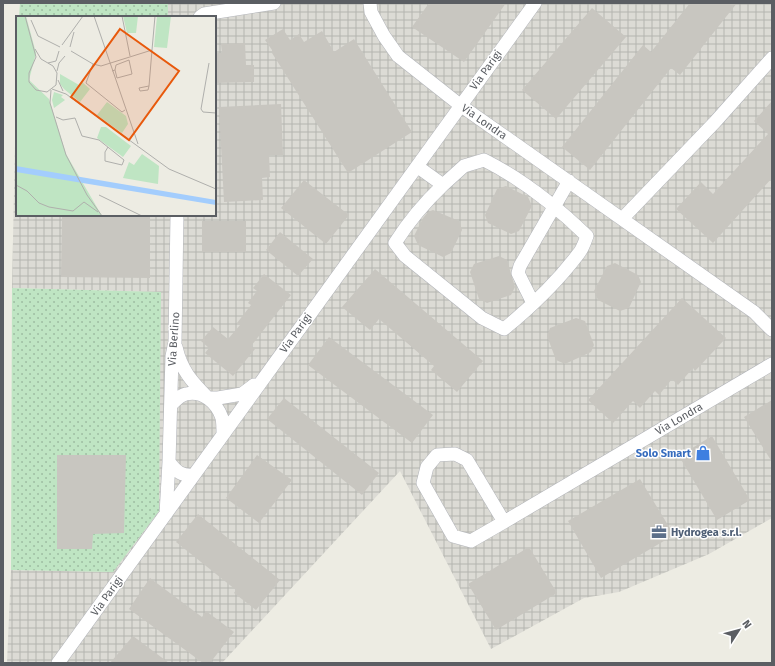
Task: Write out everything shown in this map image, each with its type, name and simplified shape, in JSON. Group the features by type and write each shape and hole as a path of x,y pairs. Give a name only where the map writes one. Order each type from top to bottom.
{"street":[{"path":"201,16 204,14 274,3"},
{"name":"Via Londra","path":"370,3 371,12 384,36 398,56 460,105 754,312 772,330"},
{"name":"Via Parigi","path":"58,663 418,167 460,105 535,3"},
{"path":"622,219 715,122 772,58"},
{"path":"484,160 508,172 563,213 587,236 580,252 534,303 504,329 482,318 405,256 395,243 407,224 424,203 443,185 464,166 484,160"},
{"path":"418,167 443,185"},
{"path":"534,303 518,273 520,266 569,181"},
{"name":"Via Berlino","path":"166,514 172,356 175,342 177,216"},
{"path":"175,342 179,358 185,372 218,410 222,420 223,434"},
{"name":"Via Londra","path":"504,522 467,460 455,454 437,455 427,467 423,483 454,536 471,541 504,522 772,364"},
{"path":"171,405 186,394 196,394 208,398 218,398 242,394 263,379"},
{"path":"169,462 176,471 181,474 186,476 194,475"}],"shaded area":[{"path":"168,3 772,3 772,518 709,554 619,592 584,598 491,649 400,471 222,663 7,663 11,570 113,572 161,292 12,288 16,95 16,216 216,216 216,16 168,16"}],"green space":[{"path":"20,3 168,3 168,16 19,16"},
{"path":"12,288 161,292 159,511 113,572 11,570"}],"building":[{"path":"429,3 506,3 464,62 412,27"},
{"path":"690,3 737,3 680,75 671,68 590,170 562,147 643,45 651,52"},
{"path":"592,8 626,37 556,119 522,90"},
{"path":"283,29 290,40 299,34 304,42 322,31 334,52 354,39 412,132 348,173 265,40"},
{"path":"245,43 246,65 254,65 254,82 216,83 216,53 222,53 221,44"},
{"path":"772,101 772,178 713,243 676,209 701,182 713,194 768,134 754,121"},
{"path":"281,104 283,155 269,155 270,177 262,178 263,200 224,202 219,107"},
{"path":"304,180 349,215 326,244 281,208"},
{"path":"506,186 528,197 532,206 519,231 511,234 488,223 485,215 497,189"},
{"path":"433,210 459,221 462,230 451,253 443,257 418,245 414,236 423,218 428,212"},
{"path":"62,216 150,216 150,278 61,277"},
{"path":"202,221 246,221 246,252 202,252"},
{"path":"280,232 313,259 298,276 266,250"},
{"path":"499,256 507,260 515,287 511,295 487,303 479,299 470,272 474,264"},
{"path":"615,263 638,275 641,282 629,308 620,311 598,300 594,291 607,266"},
{"path":"375,269 483,361 457,392 431,370 434,366 379,319 370,330 342,307"},
{"path":"264,274 291,295 251,346 255,349 233,376 205,353 209,348 201,341 213,327 228,339 240,325 237,323 251,305 248,303 257,291 253,288"},
{"path":"682,298 726,338 695,371 693,368 678,385 672,379 659,395 655,391 640,408 633,401 613,423 588,400"},
{"path":"576,318 585,321 594,345 591,352 565,364 556,360 547,336 550,328"},
{"path":"329,337 433,415 412,443 308,365"},
{"path":"284,398 379,473 362,495 267,419"},
{"path":"772,400 772,462 744,417"},
{"path":"712,436 750,500 717,520 679,456"},
{"path":"57,455 126,455 124,533 93,534 92,549 57,549"},
{"path":"257,455 292,480 259,523 226,498"},
{"path":"640,479 674,535 601,578 568,521"},
{"path":"198,514 280,580 256,610 234,593 236,590 176,542"},
{"path":"529,547 557,593 496,630 468,584"},
{"path":"150,578 202,617 206,611 234,632 210,663 203,663 129,609"},
{"path":"133,636 169,663 110,663"}],"place":[{"name":"Solo Smart","path":"703,453"},
{"name":"Hydrogea s.r.l.","path":"659,532"}]}
